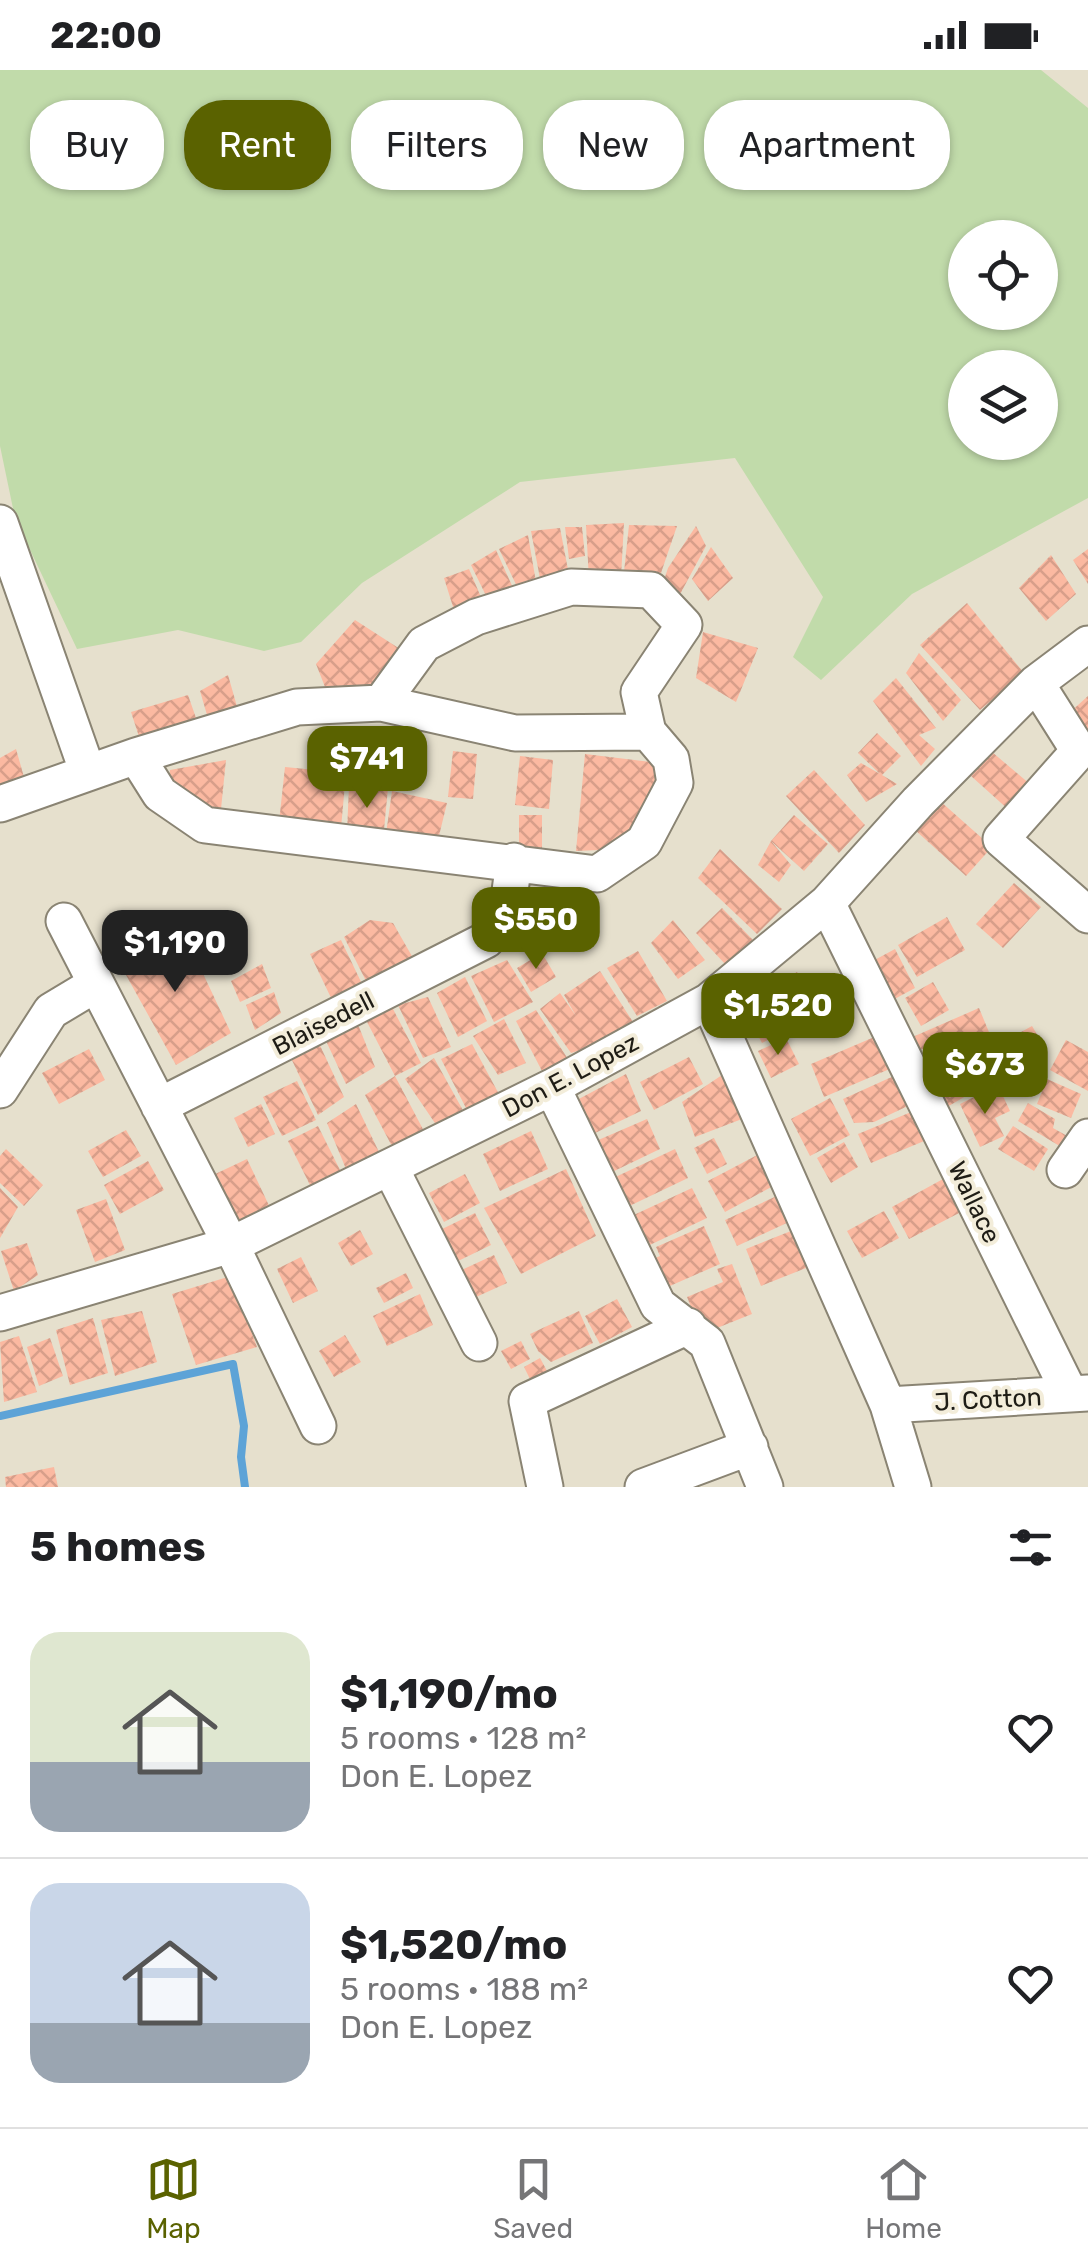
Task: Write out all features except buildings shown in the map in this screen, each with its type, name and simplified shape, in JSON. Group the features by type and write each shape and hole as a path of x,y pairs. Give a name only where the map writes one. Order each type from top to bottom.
{"street":[{"path":"0,523 88,773"},
{"path":"136,756 160,794 204,825 597,874 644,842 676,783 670,758 648,732 638,692 684,625 651,590 571,587 476,617 424,644 382,703"},
{"name":"Don E. Lopez","path":"0,1313 231,1245 552,1087 708,1001 827,903 918,802 1036,683 1088,644"},
{"path":"1036,683 1079,750 1001,839 1088,915"},
{"path":"0,804 297,706 382,703 515,733 648,732"},
{"name":"Blaisedell","path":"159,1106 496,931 514,862"},
{"name":"Wallace","path":"827,903 1079,1394"},
{"path":"64,922 231,1245 318,1426"},
{"path":"0,1090 51,1011 96,984"},
{"path":"708,1001 806,1212 888,1404 912,1487"},
{"path":"552,1087 658,1305 706,1343 765,1487"},
{"path":"1065,1170 1088,1136"},
{"path":"390,1167 478,1343"},
{"path":"545,1487 527,1401 688,1326"},
{"name":"J. Cotton","path":"888,1404 1079,1394"},
{"path":"643,1487 750,1447"}],"green space":[{"path":"0,70 1041,70 1088,108 1088,498 912,594 821,680 793,657 823,597 735,458 520,482 362,583 301,642 264,651 178,630 77,649 15,518 0,446"}],"waterway":[{"path":"0,1416 233,1364 244,1426 241,1457 245,1487"}]}
